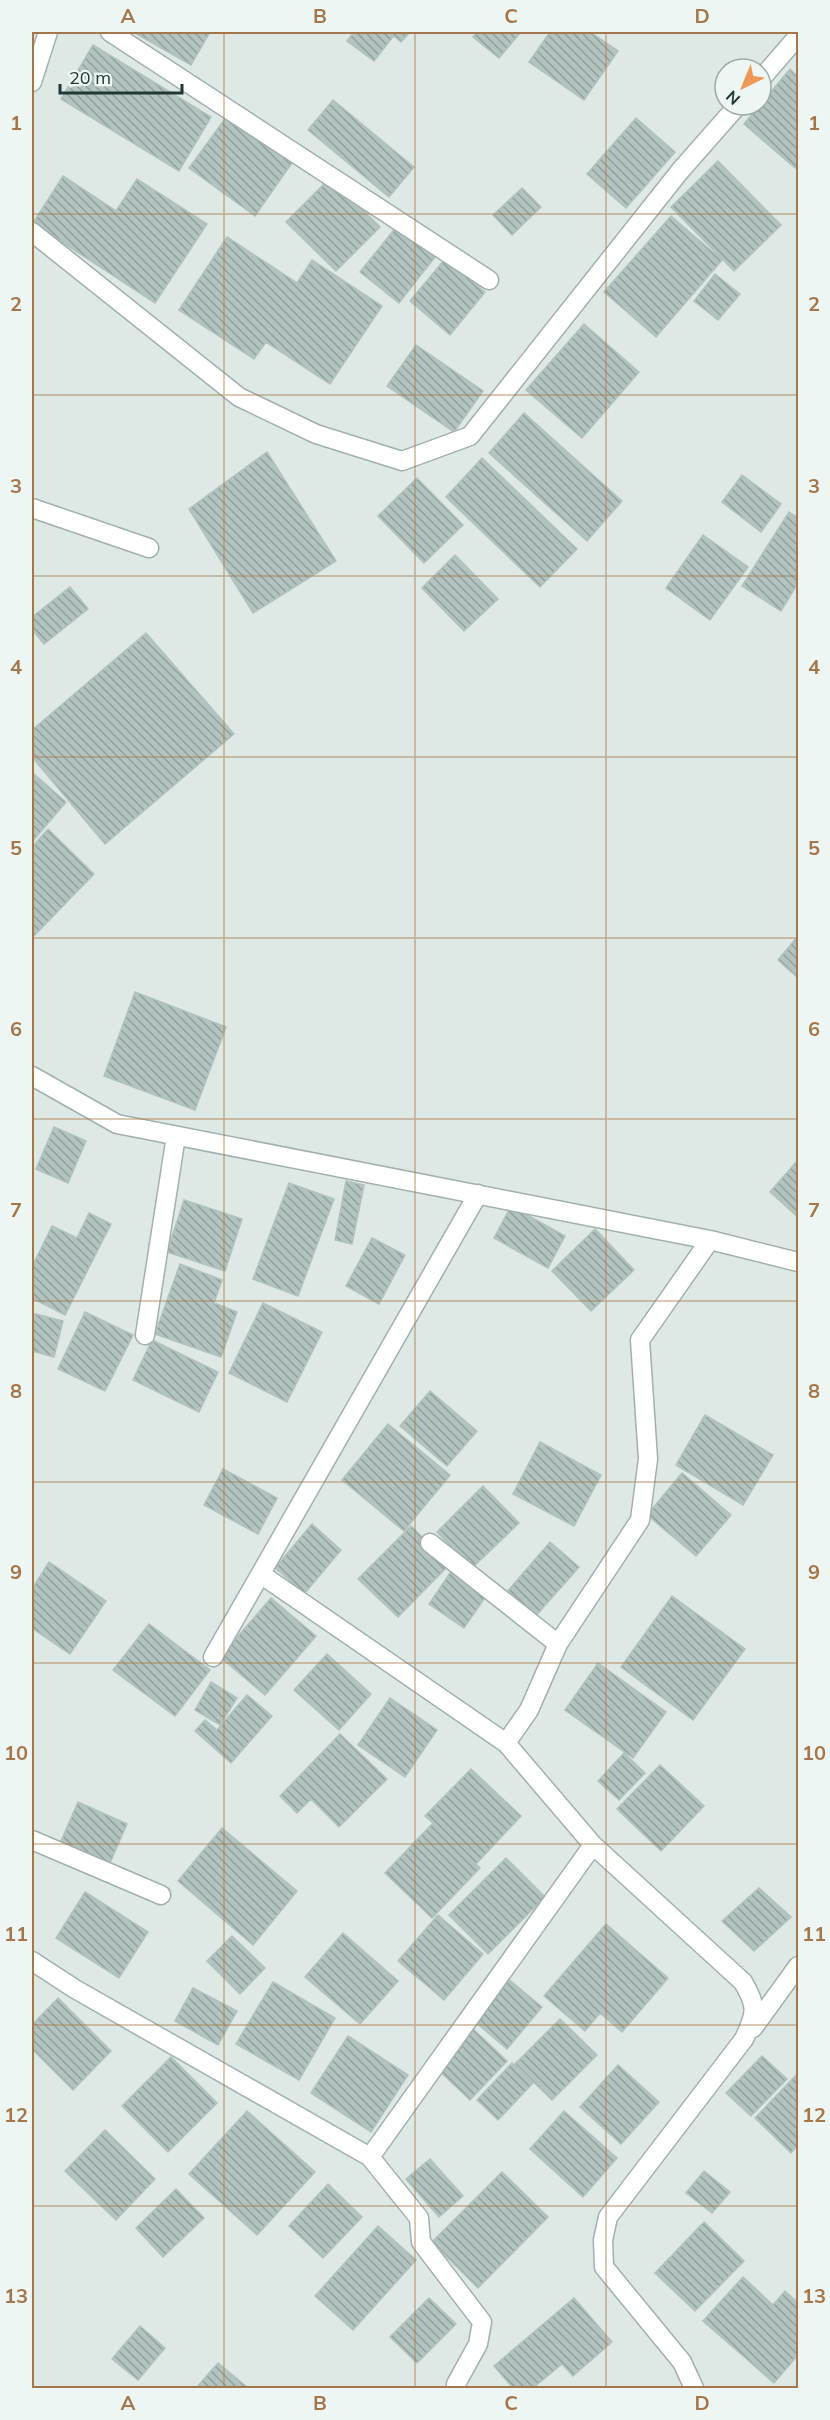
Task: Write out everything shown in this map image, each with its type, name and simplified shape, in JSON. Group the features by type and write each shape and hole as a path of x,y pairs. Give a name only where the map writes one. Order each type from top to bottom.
{"street":[{"path":"32,82 48,32"},
{"path":"110,32 489,280"},
{"path":"773,65 798,36"},
{"path":"32,232 239,397 316,434 402,461 470,436 680,171 727,117"},
{"path":"32,508 148,548"},
{"path":"32,1076 117,1125 710,1240 798,1262"},
{"path":"145,1335 176,1136"},
{"path":"213,1657 478,1194"},
{"path":"506,1743 529,1710 558,1644 640,1520 648,1459 640,1340 710,1240"},
{"path":"430,1543 558,1644"},
{"path":"262,1575 506,1743 593,1845 743,1982 754,2000 754,2017 744,2039"},
{"path":"32,1840 160,1895"},
{"path":"370,2157 593,1845"},
{"path":"32,1961 75,1989 370,2157 419,2218 421,2242 482,2322 478,2344 456,2388"},
{"path":"694,2388 682,2362 604,2267 603,2240 608,2217 798,1966"}],"building":[{"path":"133,32 210,32 191,65"},
{"path":"354,32 386,32 393,37 374,61 347,41"},
{"path":"389,32 410,32 401,42"},
{"path":"477,32 521,32 499,58 473,37"},
{"path":"550,32 590,32 618,51 584,100 529,62"},
{"path":"93,45 211,117 179,171 61,99"},
{"path":"790,69 798,77 798,164 795,168 744,124 750,117 773,117 773,89"},
{"path":"333,100 414,167 389,197 308,130"},
{"path":"227,116 292,163 255,216 189,168"},
{"path":"636,118 675,152 626,208 587,174"},
{"path":"718,161 781,225 734,271 671,207"},
{"path":"63,176 116,211 137,179 207,224 155,303 33,223"},
{"path":"330,178 380,227 336,271 286,222"},
{"path":"522,188 541,207 512,235 493,215"},
{"path":"671,216 722,260 656,337 604,292"},
{"path":"397,226 435,257 399,303 360,272"},
{"path":"227,237 297,283 312,260 382,306 330,384 266,342 254,359 179,310"},
{"path":"445,259 485,292 450,335 410,301"},
{"path":"715,274 740,294 718,320 694,301"},
{"path":"584,324 639,372 582,438 526,390"},
{"path":"416,345 483,391 454,432 387,386"},
{"path":"524,413 622,501 587,541 489,453"},
{"path":"267,452 336,561 253,613 189,509"},
{"path":"482,458 577,549 540,587 446,497"},
{"path":"742,475 781,504 761,532 722,502"},
{"path":"417,478 463,525 424,563 378,516"},
{"path":"789,512 798,518 798,583 781,611 742,586"},
{"path":"703,535 748,567 710,620 666,588"},
{"path":"455,555 498,599 464,631 422,588"},
{"path":"70,587 88,609 44,644 32,629 32,617"},
{"path":"146,633 234,734 105,844 32,757 32,730"},
{"path":"34,774 66,802 32,842 32,778"},
{"path":"48,829 94,874 32,938 32,847"},
{"path":"798,936 798,978 778,960"},
{"path":"135,992 226,1027 195,1110 104,1076"},
{"path":"54,1127 86,1141 68,1183 36,1169"},
{"path":"798,1160 798,1217 770,1192"},
{"path":"346,1181 364,1185 352,1244 335,1240"},
{"path":"289,1183 334,1199 298,1296 253,1279"},
{"path":"184,1200 242,1219 225,1271 167,1252"},
{"path":"511,1206 565,1236 548,1268 494,1238"},
{"path":"89,1213 111,1224 65,1315 32,1298 32,1267 52,1226 77,1238"},
{"path":"595,1229 634,1270 591,1311 552,1271"},
{"path":"372,1238 405,1255 379,1304 346,1286"},
{"path":"180,1264 222,1280 214,1303 237,1312 221,1357 155,1334"},
{"path":"263,1303 322,1332 287,1402 229,1373"},
{"path":"85,1312 133,1335 105,1391 58,1369"},
{"path":"32,1313 63,1321 54,1357 32,1351"},
{"path":"152,1340 218,1372 199,1412 133,1380"},
{"path":"430,1391 477,1431 447,1466 400,1426"},
{"path":"705,1415 773,1455 743,1505 676,1465"},
{"path":"388,1424 450,1475 404,1531 342,1480"},
{"path":"540,1442 601,1475 574,1526 513,1494"},
{"path":"223,1469 277,1498 258,1534 204,1505"},
{"path":"682,1473 731,1515 696,1556 647,1515"},
{"path":"483,1486 519,1523 472,1568 437,1532"},
{"path":"312,1524 341,1550 305,1593 275,1568"},
{"path":"411,1526 450,1564 398,1617 358,1579"},
{"path":"550,1542 579,1567 534,1618 506,1593"},
{"path":"49,1562 106,1601 70,1654 32,1628 32,1589"},
{"path":"454,1567 489,1592 464,1628 429,1604"},
{"path":"672,1596 745,1649 693,1720 621,1667"},
{"path":"271,1598 316,1636 265,1695 220,1657"},
{"path":"149,1624 210,1670 175,1716 113,1670"},
{"path":"327,1654 371,1694 339,1730 294,1690"},
{"path":"598,1663 666,1712 633,1758 565,1710"},
{"path":"211,1682 237,1698 220,1725 195,1710"},
{"path":"247,1695 272,1716 231,1763 195,1731 205,1720 217,1730"},
{"path":"390,1698 437,1730 405,1777 358,1745"},
{"path":"340,1734 387,1779 339,1827 311,1799 297,1813 280,1796"},
{"path":"624,1753 645,1773 619,1800 598,1781"},
{"path":"660,1765 704,1806 661,1851 617,1809"},
{"path":"471,1769 521,1816 476,1864 480,1868 432,1918 385,1873 433,1823 425,1816"},
{"path":"78,1802 127,1824 110,1863 61,1841"},
{"path":"222,1828 297,1891 253,1945 178,1881"},
{"path":"506,1858 545,1897 488,1954 449,1915"},
{"path":"759,1888 791,1917 754,1951 722,1921"},
{"path":"85,1892 148,1932 119,1978 56,1938"},
{"path":"438,1915 483,1954 444,2000 398,1961"},
{"path":"606,1924 668,1978 622,2032 600,2013 585,2031 544,1996"},
{"path":"343,1933 398,1981 360,2024 305,1977"},
{"path":"232,1936 265,1968 240,1994 207,1961"},
{"path":"507,1978 542,2007 507,2049 473,2020"},
{"path":"273,1982 335,2018 299,2080 236,2044"},
{"path":"193,1988 237,2011 218,2045 175,2021"},
{"path":"58,1998 111,2051 73,2090 32,2049 32,2025"},
{"path":"560,2019 597,2055 552,2100 515,2064"},
{"path":"470,2026 507,2061 470,2100 433,2065"},
{"path":"348,2036 408,2075 371,2132 311,2093"},
{"path":"762,2056 787,2079 751,2116 726,2093"},
{"path":"171,2057 217,2103 168,2152 122,2106"},
{"path":"512,2063 533,2083 498,2120 477,2100"},
{"path":"618,2065 659,2102 621,2144 580,2107"},
{"path":"798,2073 798,2145 791,2153 755,2118"},
{"path":"247,2111 315,2172 257,2235 189,2174"},
{"path":"564,2111 617,2158 583,2197 530,2149"},
{"path":"105,2130 155,2179 116,2220 65,2171"},
{"path":"430,2159 463,2196 439,2217 406,2179"},
{"path":"704,2171 730,2192 712,2213 686,2193"},
{"path":"502,2172 548,2217 478,2288 432,2242"},
{"path":"328,2184 362,2217 323,2258 289,2226"},
{"path":"176,2189 204,2218 163,2257 136,2228"},
{"path":"704,2222 744,2261 695,2311 655,2273"},
{"path":"378,2226 416,2260 353,2330 315,2296"},
{"path":"743,2277 773,2305 785,2291 798,2303 798,2355 774,2383 703,2321"},
{"path":"429,2298 456,2324 417,2363 390,2337"},
{"path":"574,2298 612,2342 573,2376 562,2364 533,2388 513,2388 494,2366"},
{"path":"140,2326 165,2348 138,2380 112,2359"},
{"path":"218,2363 248,2388 196,2388"}]}
